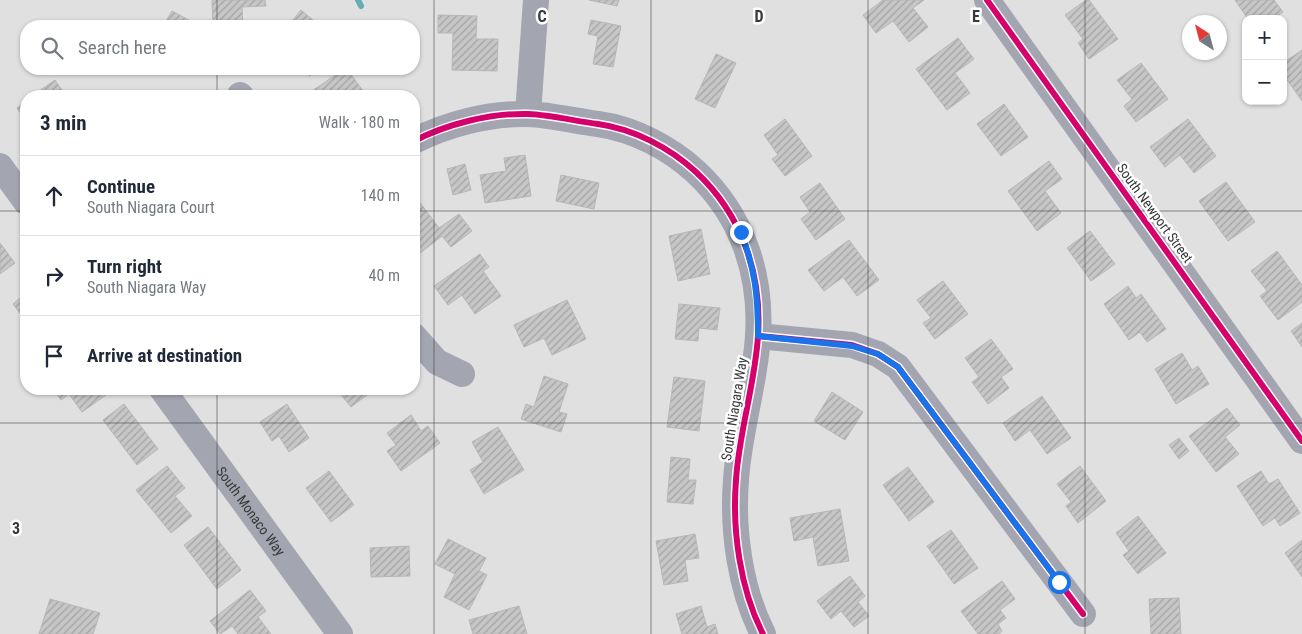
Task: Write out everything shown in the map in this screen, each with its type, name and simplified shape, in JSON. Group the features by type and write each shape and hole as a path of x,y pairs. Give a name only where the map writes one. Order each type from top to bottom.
{"street":[{"path":"528,114 536,0"},
{"name":"South Newport Street","path":"987,0 1302,441"},
{"name":"South Niagara Way","path":"420,139 462,123 499,116 528,114 607,126 634,133 662,146 687,164 710,185 728,209 741,232 752,262 758,295 758,336 736,479 735,508 738,543 748,591 763,634"},
{"path":"1,168 20,194"},
{"path":"758,336 852,346 878,354 898,367 1082,614"},
{"path":"420,343 437,362 462,374"},
{"name":"South Monaco Way","path":"166,395 340,634"}],"building":[{"path":"212,0 265,0 266,6 242,7 243,20 213,20"},
{"path":"589,0 619,0 617,6"},
{"path":"883,0 924,0 913,8 928,27 909,42 893,21 876,33 863,15"},
{"path":"1086,0 1089,0 1118,39 1089,59 1078,43 1083,39 1065,15"},
{"path":"1235,0 1274,0 1283,12 1279,15 1245,15"},
{"path":"301,10 313,20 293,20"},
{"path":"172,11 189,20 167,20"},
{"path":"438,15 477,16 476,39 498,39 497,71 452,70 453,33 438,33"},
{"path":"591,20 621,26 613,67 593,64 598,36 588,34"},
{"path":"958,38 974,59 955,73 970,93 947,110 916,69"},
{"path":"1302,50 1302,101 1287,80 1287,60"},
{"path":"716,54 736,63 715,108 695,99"},
{"path":"1141,63 1168,99 1136,122 1124,106 1132,99 1117,80"},
{"path":"335,75 351,75 362,90 314,90"},
{"path":"55,80 62,90 41,90"},
{"path":"1004,104 1028,137 1001,156 977,124"},
{"path":"785,119 812,156 785,176 772,159 778,155 764,135"},
{"path":"1188,119 1216,156 1194,173 1180,155 1165,167 1150,147"},
{"path":"525,155 531,196 485,203 480,175 506,171 504,158"},
{"path":"1049,161 1062,179 1045,191 1061,213 1037,231 1008,191"},
{"path":"465,164 471,190 453,195 447,169"},
{"path":"561,175 599,183 594,209 556,201"},
{"path":"1226,182 1255,222 1228,241 1199,201"},
{"path":"820,183 845,219 816,240 801,219 810,212 800,197"},
{"path":"420,203 439,228 459,214 472,231 451,247 442,236 420,253"},
{"path":"701,229 710,274 678,281 669,236"},
{"path":"1090,231 1115,264 1091,281 1067,248"},
{"path":"849,240 879,280 857,296 843,277 824,291 808,270"},
{"path":"0,243 15,263 0,274"},
{"path":"1277,251 1302,285 1302,302 1278,320 1260,296 1267,291 1251,271"},
{"path":"480,254 489,267 483,271 501,296 475,314 462,295 448,305 434,286"},
{"path":"943,281 968,314 935,339 923,323 931,318 917,300"},
{"path":"1128,286 1136,298 1141,294 1166,329 1147,342 1140,332 1129,340 1104,304"},
{"path":"20,298 20,313 13,304"},
{"path":"567,300 586,339 552,355 544,338 524,347 514,325"},
{"path":"679,304 720,308 717,330 699,328 698,341 675,339"},
{"path":"1302,323 1302,347 1291,331"},
{"path":"991,339 1013,369 1001,377 1009,388 988,404 972,382 979,377 965,358"},
{"path":"1182,353 1192,370 1198,366 1209,384 1176,404 1155,369"},
{"path":"544,376 568,384 559,412 567,414 561,432 521,419 526,404 534,407"},
{"path":"674,377 705,381 699,431 667,427"},
{"path":"832,392 863,412 845,440 814,421"},
{"path":"57,395 68,395 61,400"},
{"path":"70,395 106,395 82,412"},
{"path":"341,395 367,395 351,407"},
{"path":"1042,396 1071,438 1047,454 1030,430 1015,441 1003,423"},
{"path":"124,404 158,449 137,465 103,420"},
{"path":"287,404 309,438 289,452 279,436 272,441 260,422"},
{"path":"1227,408 1240,425 1225,437 1239,454 1216,472 1189,436"},
{"path":"411,415 421,431 428,426 440,443 401,471 387,451 396,445 387,433"},
{"path":"498,427 524,470 484,494 470,470 483,462 472,442"},
{"path":"1179,438 1189,451 1179,459 1169,445"},
{"path":"671,457 690,459 688,480 696,480 693,504 667,502"},
{"path":"167,466 185,488 175,496 192,516 171,533 136,490"},
{"path":"1080,466 1106,501 1078,523 1066,506 1071,502 1057,484"},
{"path":"908,467 934,502 909,521 883,485"},
{"path":"329,471 354,505 331,522 306,488"},
{"path":"1261,471 1269,484 1278,479 1300,513 1280,526 1275,518 1263,526 1237,486"},
{"path":"840,509 849,561 818,566 813,537 794,541 790,518"},
{"path":"1138,516 1166,553 1138,574 1123,555 1129,551 1116,533"},
{"path":"208,527 241,570 217,589 184,545"},
{"path":"951,530 978,568 954,584 927,546"},
{"path":"695,534 699,558 685,560 688,581 664,585 656,541"},
{"path":"448,539 486,558 479,571 487,575 469,610 444,597 455,574 435,564"},
{"path":"1302,540 1302,577 1285,553"},
{"path":"409,546 410,576 371,577 370,548"},
{"path":"850,576 865,596 858,602 869,616 854,627 841,611 831,619 817,601"},
{"path":"1002,581 1015,599 1000,610 1006,618 998,624 1002,631 999,634 978,634 961,611"},
{"path":"250,590 266,611 258,617 271,634 238,634 232,626 220,634 210,621"},
{"path":"1179,598 1181,634 1151,634 1149,599"},
{"path":"50,599 100,613 93,634 39,634"},
{"path":"519,606 527,634 473,634 469,620"},
{"path":"701,606 707,627 715,624 718,634 682,634 676,614"}],"waterway":[{"path":"358,0 361,6"}],"cycle path":[{"path":"987,0 1302,441"},
{"path":"420,138 440,129 469,121 514,114 545,116 625,130 651,141 686,163 712,189 726,207 746,247 752,268 758,313 758,336 754,372 738,462 735,519 743,579 755,617 763,634"},
{"path":"758,336 852,345 878,354 898,367 1083,614"}],"route":[{"path":"741,232 752,262 758,295 758,336 852,346 878,354 898,367 1059,582"}]}
